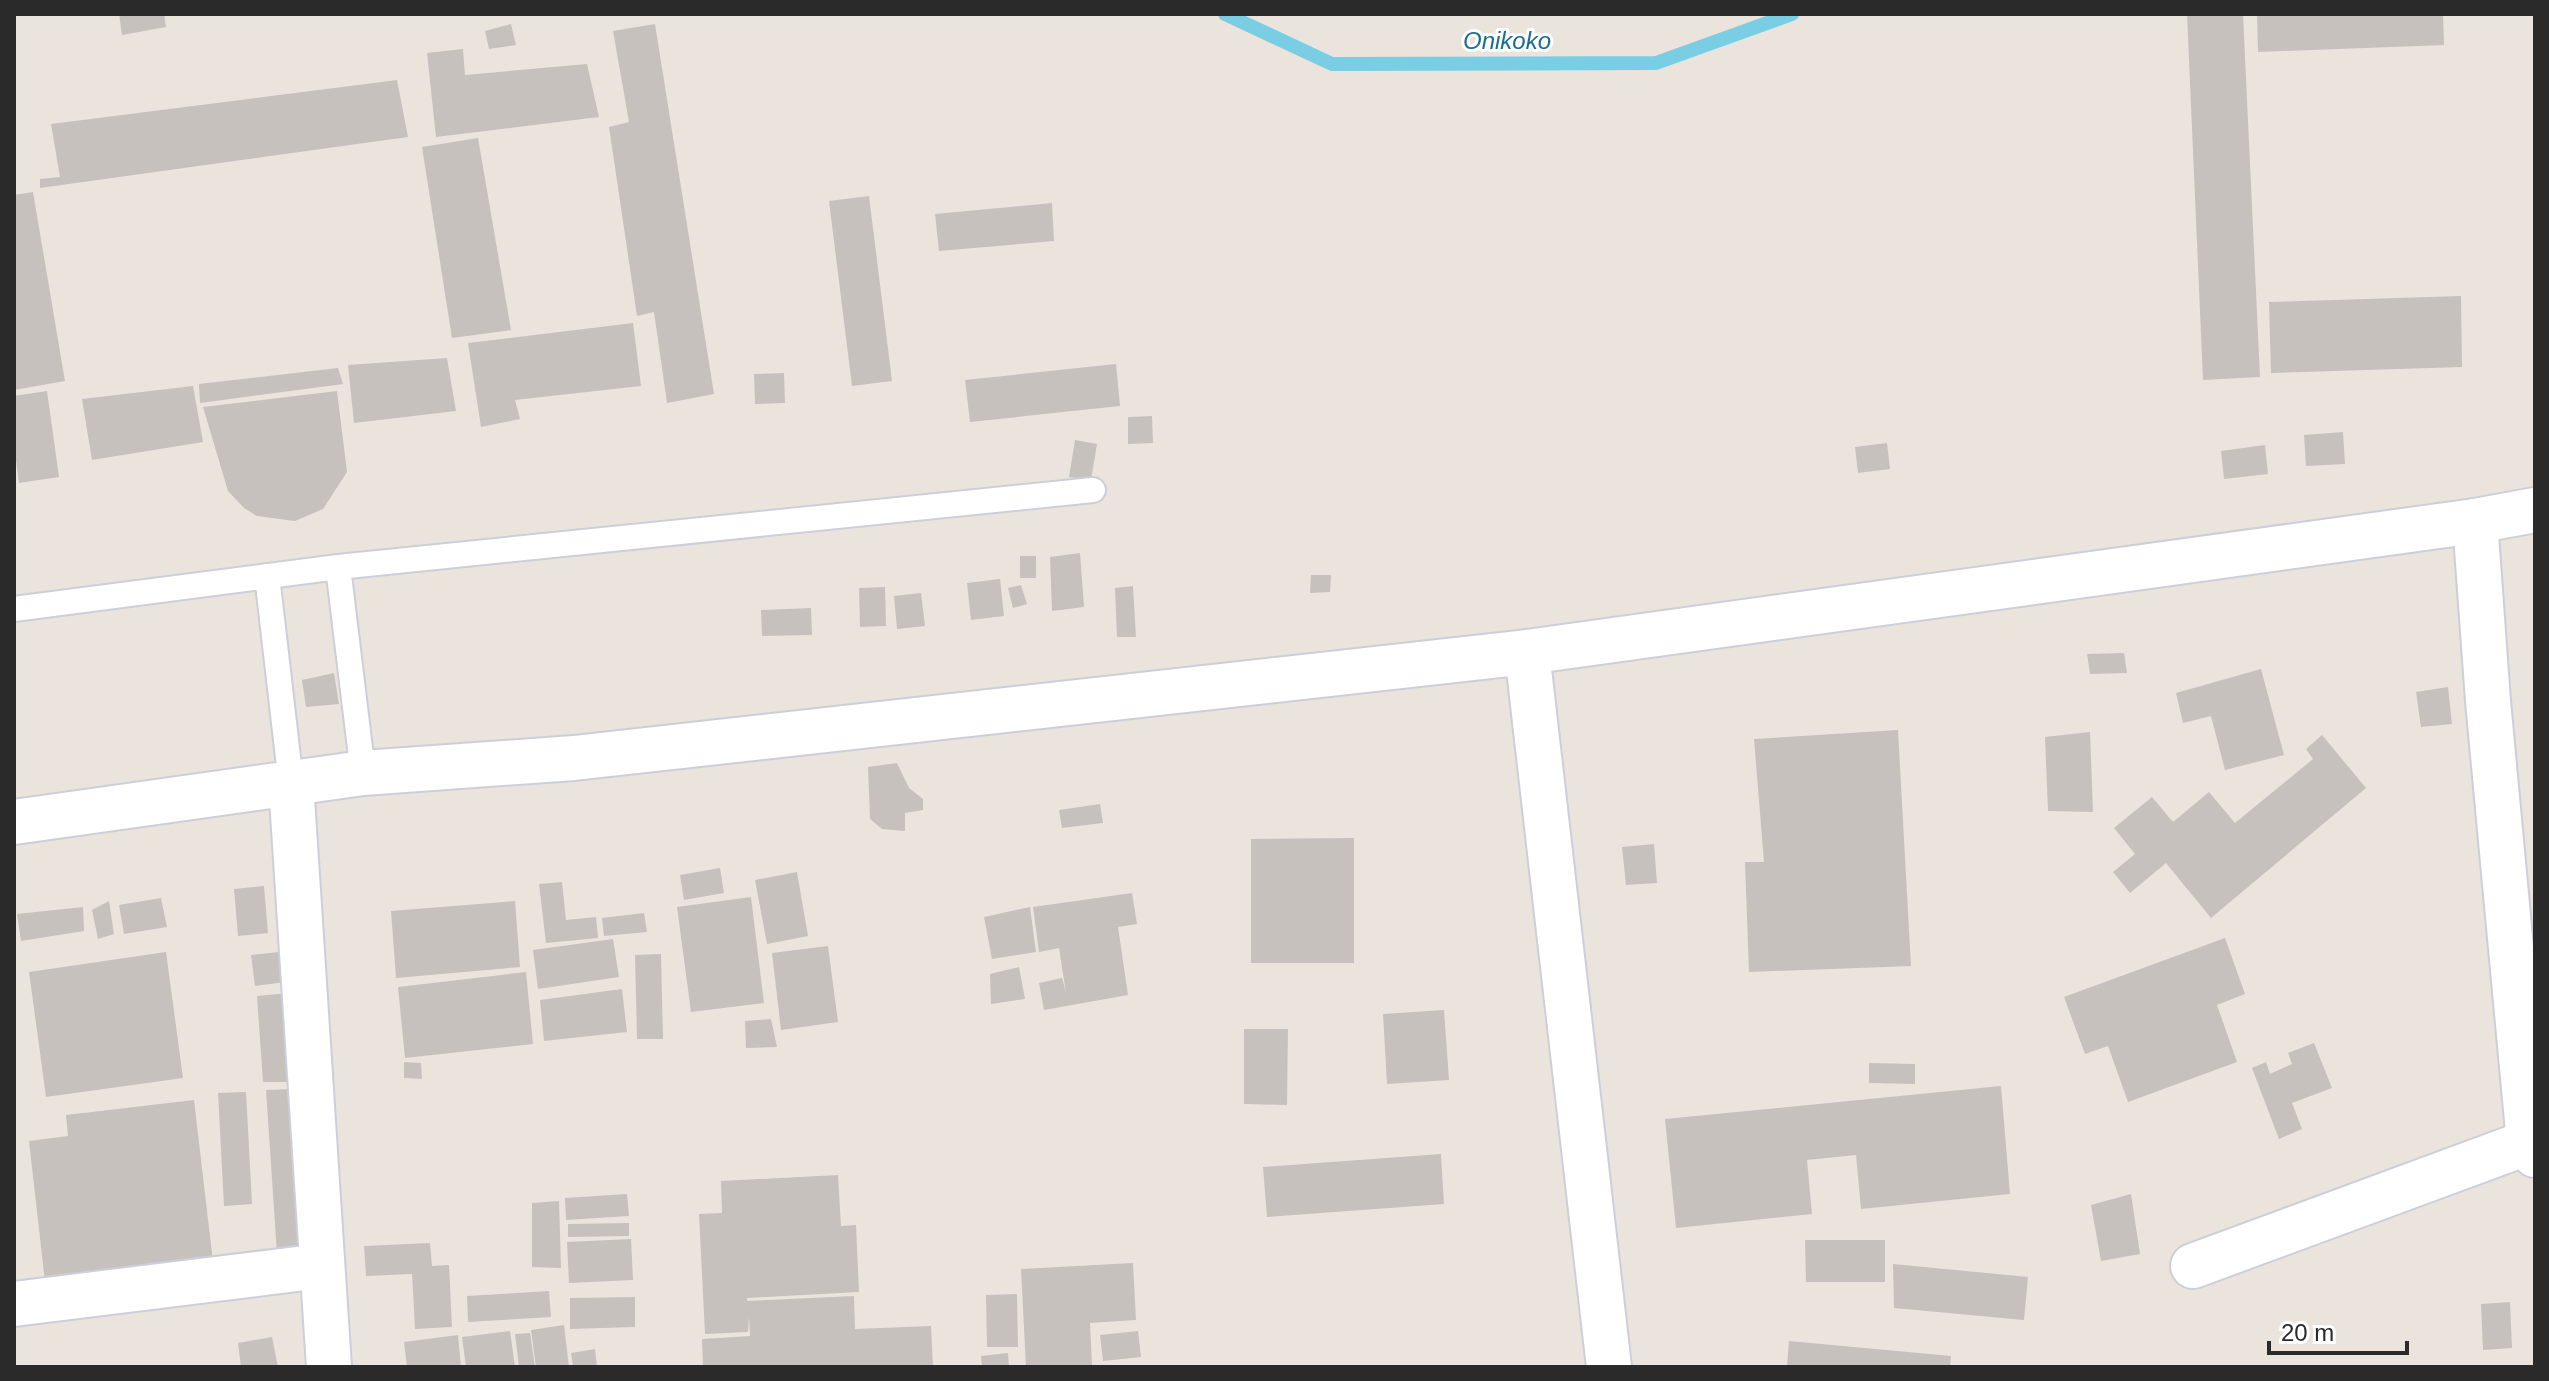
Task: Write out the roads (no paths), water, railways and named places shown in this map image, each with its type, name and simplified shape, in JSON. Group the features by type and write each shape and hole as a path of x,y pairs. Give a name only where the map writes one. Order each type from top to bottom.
{"street":[{"path":"14,822 363,773 574,758 1527,652 2475,521 2535,510"},
{"path":"2193,1266 2532,1148 2488,701 2475,521"},
{"path":"1527,652 1609,1367"},
{"path":"291,783 329,1367"},
{"path":"14,1304 321,1266"}],"lane":[{"path":"14,609 338,567 1093,490"},
{"path":"338,567 363,773"},
{"path":"267,576 291,783"}],"waterway":[{"name":"Onikoko","path":"1225,14 1332,64 1656,63 1792,14"}]}
